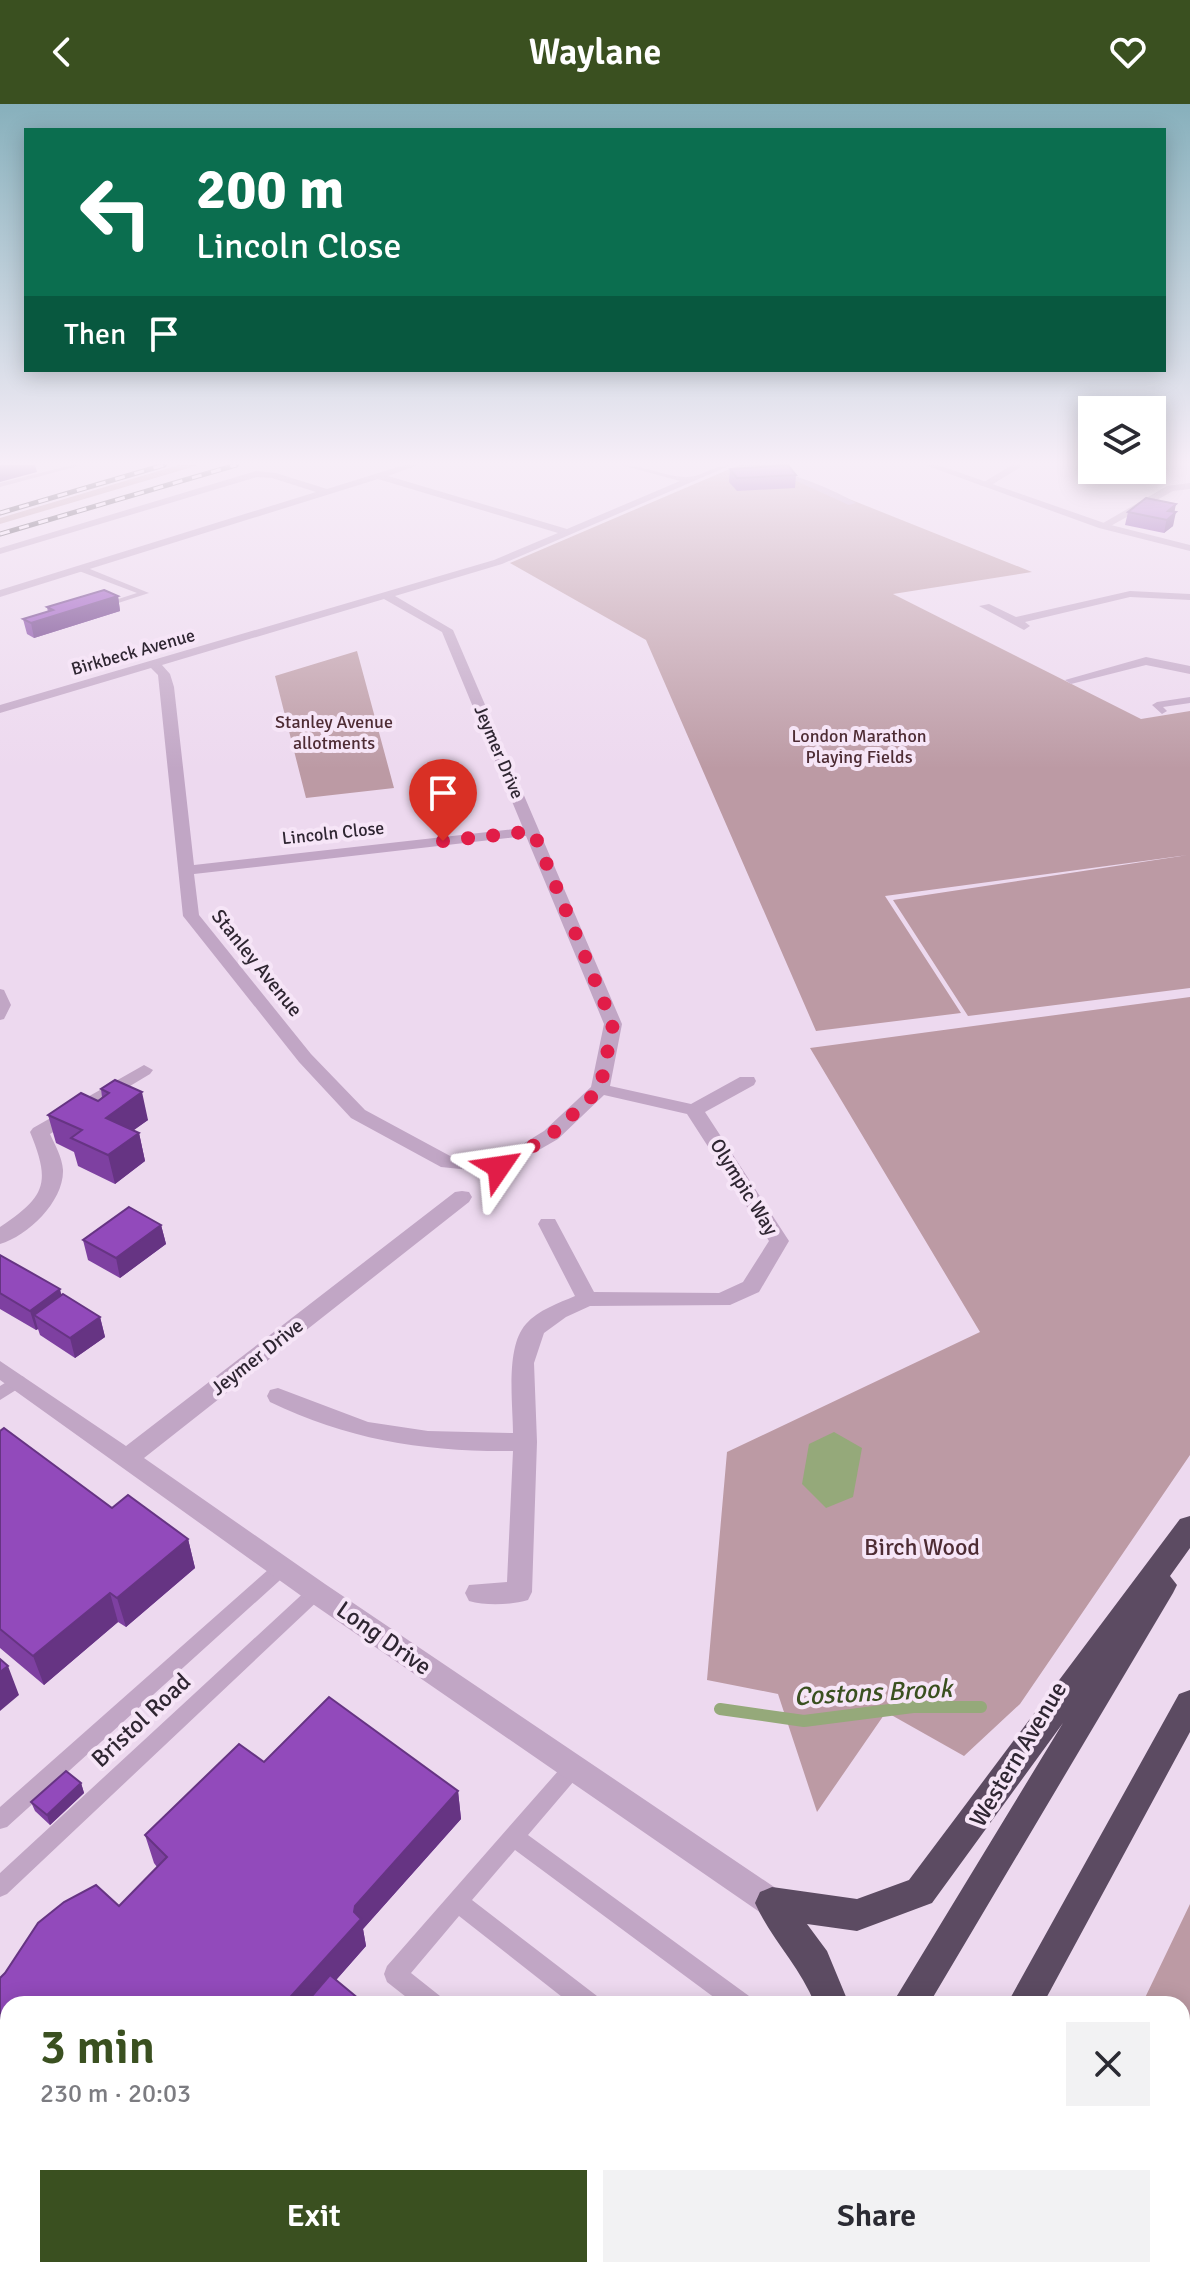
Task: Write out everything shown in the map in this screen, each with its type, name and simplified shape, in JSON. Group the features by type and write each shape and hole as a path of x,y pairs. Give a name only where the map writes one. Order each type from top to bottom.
{"highway":[{"path":"772,1903 857,1915 920,1892 1190,1527"},
{"name":"Western Avenue","path":"914,1996 1190,1541"},
{"path":"1028,1996 1190,1703"},
{"path":"772,1903 815,1963 829,1996"}],"street":[{"path":"0,594 90,566"},
{"name":"Birkbeck Avenue","path":"0,709 484,566"},
{"path":"985,606 1019,623 1130,594 1190,597"},
{"name":"Jeymer Drive","path":"387,596 447,630 613,1024 600,1089"},
{"path":"1071,680 1146,661 1190,670"},
{"name":"Stanley Avenue","path":"155,665 164,674 168,687 191,916 305,1058 358,1114 448,1163 499,1167 551,1135 600,1089"},
{"name":"Lincoln Close","path":"186,870 533,831"},
{"path":"0,1237 32,1223 45,1197 54,1170 40,1132 144,1070"},
{"path":"600,1089 694,1110 747,1081"},
{"name":"Olympic Way","path":"478,1593 519,1592 525,1442 523,1363 534,1329 558,1312 587,1299 722,1300 751,1287 779,1241 694,1110"},
{"name":"Jeymer Drive","path":"127,1458 462,1197"},
{"path":"548,1224 587,1299"},
{"name":"Long Drive","path":"6,1381 127,1458 316,1592 772,1903"},
{"path":"278,1396 315,1415 384,1436 445,1444 525,1442"}],"lane":[{"path":"82,569 145,593 115,603"},
{"path":"1162,711 1157,705 1190,700"},
{"path":"0,993 5,1005 0,1016"},
{"name":"Bristol Road","path":"0,1820 283,1567"},
{"name":"Bristol Road","path":"0,1887 316,1592"},
{"path":"422,1996 395,1974 573,1768"},
{"path":"513,1836 730,1996"},
{"path":"456,1901 579,1996"}],"green space":[{"name":"London Marathon Playing Fields","path":"516,566 1018,566 1032,572 893,594 1141,719 1190,711 1190,988 968,1016 893,900 1188,855 885,896 961,1013 816,1031 646,640"},
{"name":"Stanley Avenue allotments","path":"357,651 394,788 306,798 275,676"},
{"name":"Birch Wood","path":"1190,997 1190,1455 1020,1704 964,1756 886,1712 817,1812 778,1694 707,1680 727,1452 980,1332 810,1048"},
{"path":"1190,1904 1190,1996 1146,1996"}],"shaded area":[{"path":"834,1432 862,1448 853,1497 826,1508 802,1484 809,1444"}],"building":[{"path":"104,590 118,596 31,623 23,619 53,610 47,607"},
{"path":"115,1080 142,1092 106,1118 139,1133 108,1155 71,1138 82,1130 48,1115 81,1093 98,1101 109,1093 101,1089"},
{"path":"129,1207 161,1225 116,1258 83,1240"},
{"path":"0,1255 60,1289 30,1311 0,1293"},
{"path":"63,1294 100,1317 70,1338 34,1315"},
{"path":"4,1428 112,1508 128,1495 188,1539 117,1598 110,1593 33,1656 0,1629 0,1431"},
{"path":"0,1659 8,1666 0,1672"},
{"path":"329,1697 458,1791 355,1906 354,1912 361,1919 291,1996 0,1996 0,1978 38,1923 64,1902 96,1885 119,1906 167,1857 145,1835 239,1744 264,1762"},
{"path":"66,1771 81,1783 47,1815 31,1802"},
{"path":"330,1975 355,1996 312,1996"}],"waterway":[{"name":"Costons Brook","path":"913,1707 981,1707 905,1708 913,1707"},
{"name":"Costons Brook","path":"720,1709 804,1721 905,1708"}],"route":[{"path":"443,841 533,831 613,1024 600,1089 551,1135 499,1167"}]}
